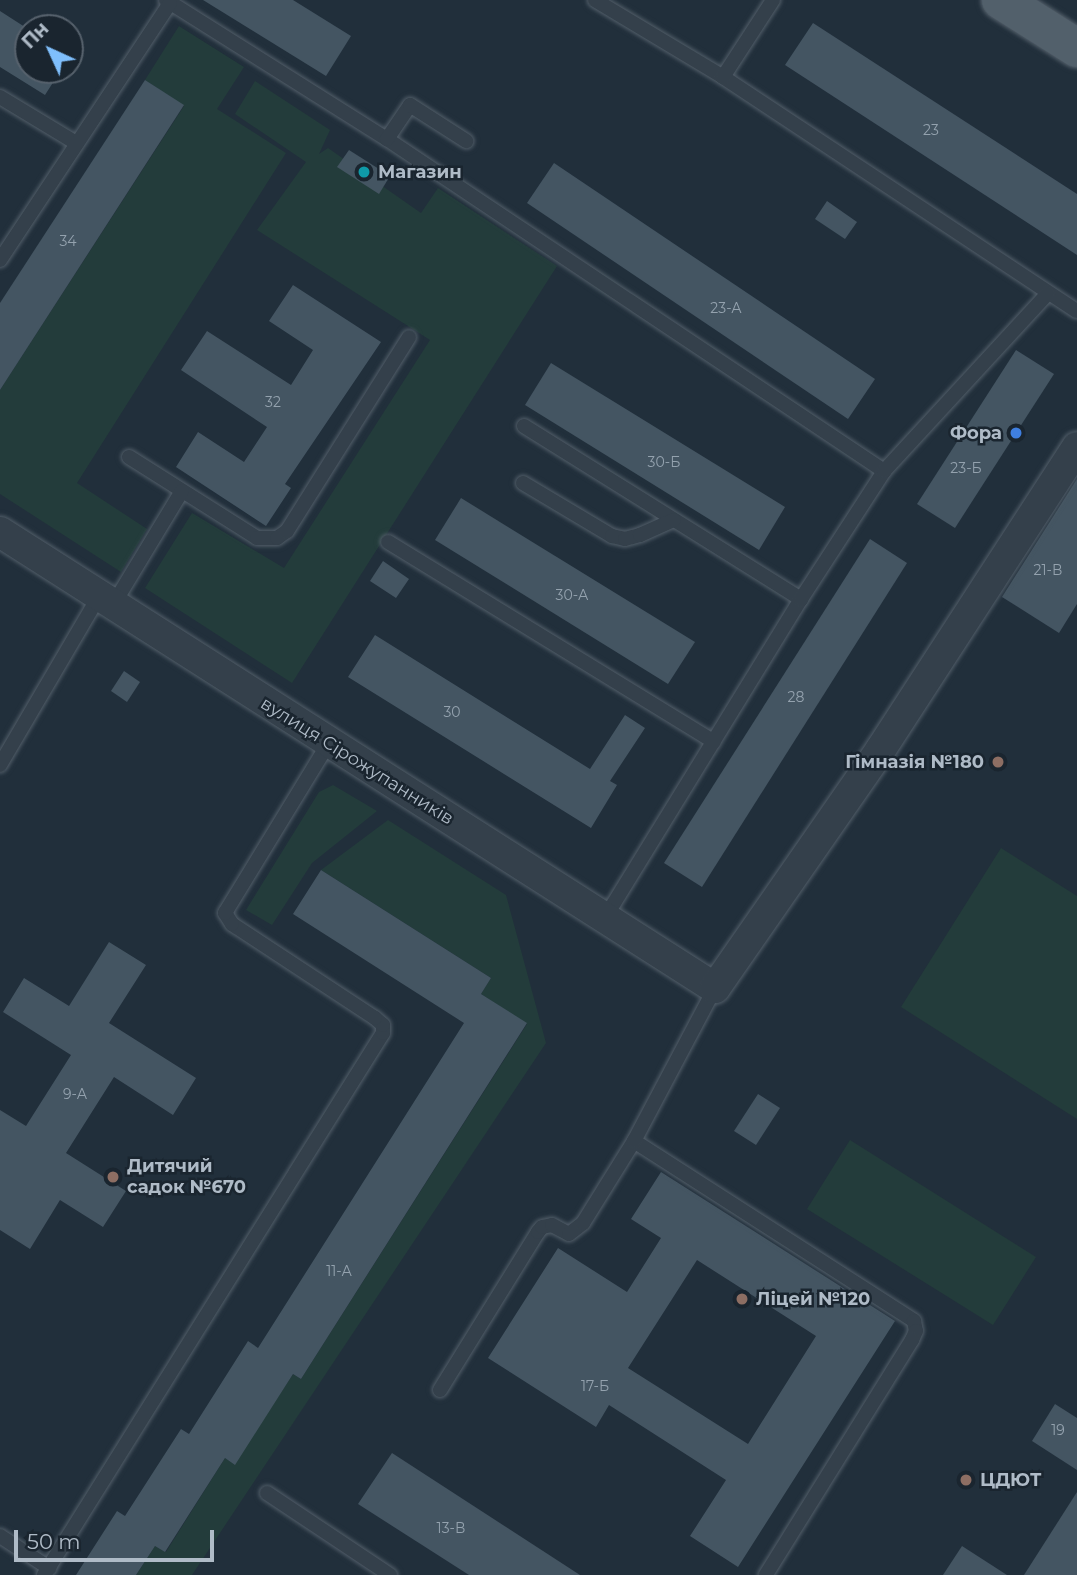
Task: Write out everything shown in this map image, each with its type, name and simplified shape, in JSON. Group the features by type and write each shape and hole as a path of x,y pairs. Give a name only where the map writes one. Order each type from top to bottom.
{"main road":[{"path":"1001,0 1077,48"}],"street":[{"path":"715,988 881,750 1077,447"},
{"name":"вулиця Сірожупанників","path":"0,532 328,744 606,916 715,988"}],"lane":[{"path":"595,0 723,77 1077,311"},
{"path":"723,77 773,0"},
{"path":"0,260 168,1 387,139 884,471"},
{"path":"0,97 76,143"},
{"path":"387,139 410,105 466,141"},
{"path":"606,916 801,599 884,471 1048,293"},
{"path":"129,457 257,538 277,538 287,531 410,337"},
{"path":"524,426 801,599"},
{"path":"523,483 612,536 625,539 640,536 674,520"},
{"path":"0,765 106,601 182,491"},
{"path":"388,541 713,742"},
{"path":"0,1536 47,1571 383,1032 383,1025 375,1018 232,924 225,913 328,744"},
{"path":"440,1391 538,1231 547,1225 569,1234 576,1231 634,1141 715,988"},
{"path":"634,1141 914,1321 916,1331 912,1340 766,1575"},
{"path":"267,1493 390,1575"}],"green space":[{"path":"179,26 244,67 217,109 286,153 77,483 147,529 121,572 0,494 0,390 184,106 145,80"},
{"path":"255,81 330,130 319,154 328,148 421,213 438,188 557,266 292,683 145,588 192,513 284,568 430,340 257,230 306,162 235,114"},
{"path":"333,785 377,811 312,863 272,925 246,910 319,792"},
{"path":"388,820 506,895 546,1043 192,1575 136,1575 155,1546 166,1552 225,1458 234,1464 293,1374 301,1379 527,1024 481,994 491,978 321,870"},
{"path":"1001,848 1077,896 1077,1119 901,1007"},
{"path":"850,1140 1036,1257 993,1325 807,1209"}],"building":[{"path":"203,0 293,0 351,36 326,76"},
{"path":"0,11 14,20 14,76 0,67"},
{"path":"813,23 1077,194 1077,255 785,65"},
{"path":"145,80 184,105 0,390 0,303"},
{"path":"27,84 52,84 45,95"},
{"name":"Магазин","path":"349,150 390,176 379,194 337,167"},
{"path":"554,163 875,379 848,419 527,203"},
{"path":"827,201 857,222 845,239 815,219"},
{"path":"293,285 381,342 285,484 291,488 266,526 176,467 198,432 244,462 267,427 181,370 207,331 291,385 313,350 269,321"},
{"path":"1016,350 1054,374 955,528 917,504"},
{"path":"551,363 785,507 759,550 525,405"},
{"path":"1077,479 1077,604 1059,633 1002,597"},
{"path":"461,498 695,642 668,684 435,540"},
{"path":"870,539 907,563 702,887 664,863"},
{"path":"383,561 409,579 396,598 370,581"},
{"path":"375,635 590,769 625,715 645,728 610,781 617,785 591,828 348,677"},
{"path":"124,671 140,682 127,702 111,691"},
{"path":"321,870 491,978 481,994 527,1023 301,1379 293,1374 235,1465 225,1458 165,1552 155,1546 136,1575 76,1575 117,1511 125,1516 181,1429 189,1434 248,1341 258,1348 464,1023 293,914"},
{"path":"109,942 146,965 109,1023 196,1078 173,1115 114,1077 66,1153 126,1191 103,1227 60,1200 30,1249 0,1230 0,1110 26,1126 71,1055 3,1012 24,978 69,1006"},
{"path":"758,1094 780,1108 756,1145 734,1131"},
{"path":"661,1172 895,1321 738,1567 690,1536 726,1480 609,1405 596,1427 488,1358 558,1248 627,1292 661,1238 631,1219","holes":["697,1260 816,1336 748,1444 628,1368"]},
{"path":"1055,1404 1077,1418 1077,1470 1032,1441"},
{"path":"392,1453 580,1575 469,1575 358,1504"},
{"path":"1077,1492 1077,1575 1024,1575"},
{"path":"962,1546 1007,1575 943,1575"}],"place":[{"name":"Магазин","path":"364,172"},
{"name":"Фора","path":"1016,433"},
{"name":"Гімназія №180","path":"998,762"},
{"name":"Дитячий садок №670","path":"113,1177"},
{"name":"Ліцей №120","path":"742,1299"},
{"name":"ЦДЮТ","path":"966,1480"}]}
